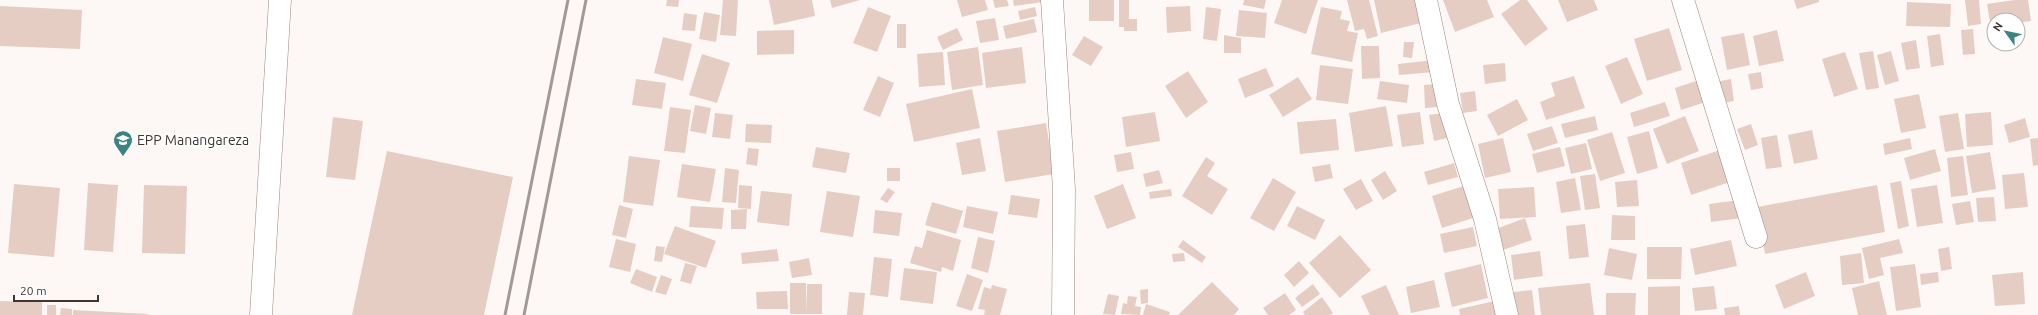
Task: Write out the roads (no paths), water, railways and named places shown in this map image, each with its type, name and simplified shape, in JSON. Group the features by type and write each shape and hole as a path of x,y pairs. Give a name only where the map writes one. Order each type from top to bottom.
{"street":[{"path":"261,315 280,0"},
{"path":"1052,0 1064,189 1063,315"},
{"path":"1426,0 1448,104 1485,219 1507,315"},
{"path":"1683,0 1756,237"}],"railway":[{"path":"505,315 568,0"},
{"path":"524,315 586,0"}],"place":[{"name":"EPP Manangareza","path":"123,157"}]}
